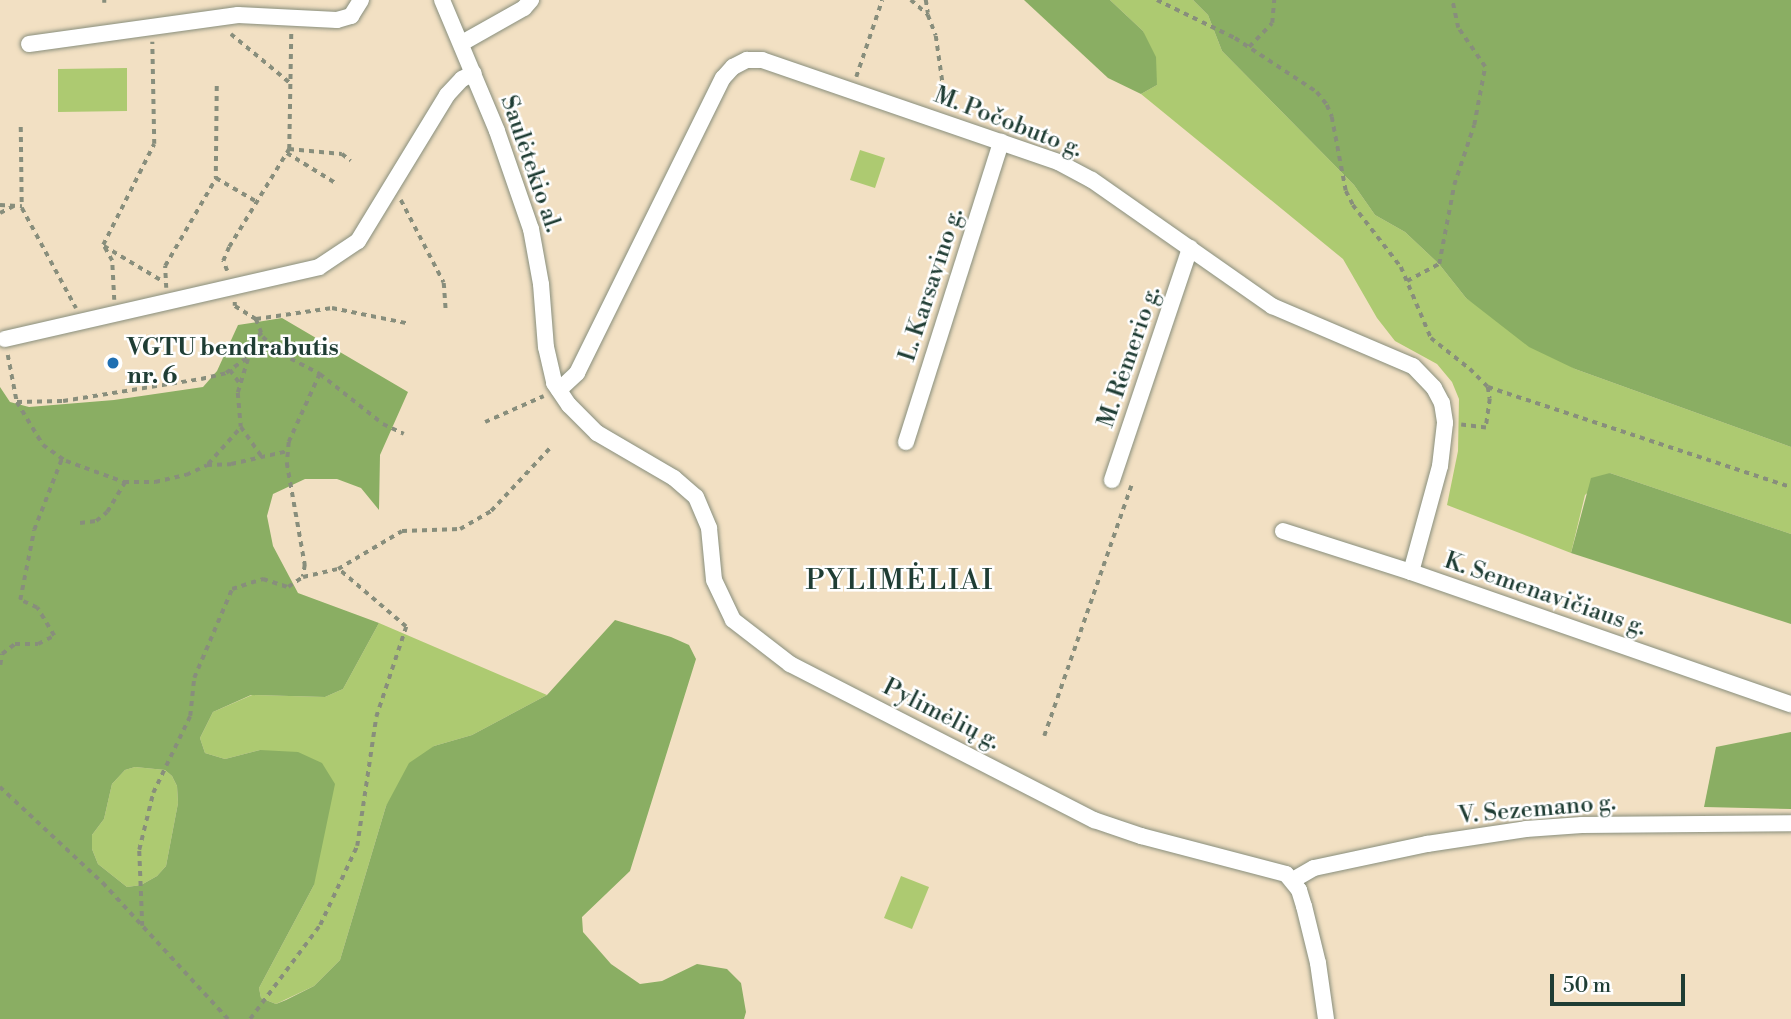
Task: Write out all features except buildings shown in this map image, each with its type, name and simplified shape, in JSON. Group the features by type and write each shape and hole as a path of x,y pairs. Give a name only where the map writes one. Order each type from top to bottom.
{"street":[{"path":"29,44 238,15 337,20 351,16 361,0"},
{"name":"Saulėtekio al.","path":"442,0 512,169 531,229 550,369 559,390"},
{"path":"462,43 524,8 531,0"},
{"name":"M. Počobuto g.","path":"559,390 577,373 723,78 733,67 747,60 762,60 1058,162 1092,180 1272,306 1413,366 1434,388 1442,403 1445,423 1440,466 1411,572"},
{"path":"5,339 318,267 358,241 447,95 462,79 474,73"},
{"name":"L. Karsavino g.","path":"906,442 1001,142"},
{"name":"M. Rėmerio g.","path":"1112,480 1190,248"},
{"name":"Pylimėlių g.","path":"559,390 581,419 597,433 683,484 696,497 709,528 714,580 733,620 790,664 1094,820 1141,836 1276,870 1293,880"},
{"name":"K. Semenavičiaus g.","path":"1283,531 1411,572 1791,704"},
{"name":"V. Sezemano g.","path":"1293,880 1314,868 1427,844 1526,829 1582,825 1791,823"},
{"path":"1293,880 1299,890 1318,963 1326,1019"}],"path":[{"path":"852,90 883,0"},
{"path":"911,0 928,15"},
{"path":"926,0 936,36 945,99 940,121"},
{"path":"1157,0 1249,47 1317,92 1332,117 1346,191 1407,281 1431,338 1488,387 1791,487"},
{"path":"1249,47 1272,23 1274,0"},
{"path":"1407,281 1439,264 1454,185 1474,125 1485,67 1458,28 1452,0"},
{"path":"291,19 288,151 223,261 235,306 256,319 262,333 282,354 320,374 383,424 404,434"},
{"path":"103,245 154,144 152,26"},
{"path":"231,34 290,83"},
{"path":"165,266 216,178 217,86"},
{"path":"20,127 22,206 83,322"},
{"path":"288,151 342,154 351,161"},
{"path":"288,151 337,184"},
{"path":"216,178 257,202"},
{"path":"392,186 411,213 444,283 446,310"},
{"path":"0,205 22,206"},
{"path":"0,213 14,206"},
{"path":"103,245 164,282"},
{"path":"103,245 112,261 114,299 119,313"},
{"path":"256,319 332,309 406,323"},
{"path":"262,333 254,340 238,393 241,427 262,457"},
{"path":"5,339 18,402 43,445 62,458 125,482 165,480 186,475 207,465 288,451"},
{"path":"18,402 63,401 201,379 230,370 247,358"},
{"path":"230,370 241,385"},
{"path":"303,577 304,565 290,482 288,451 293,431 320,374"},
{"path":"1445,423 1486,428 1490,399 1488,387"},
{"path":"485,422 559,390"},
{"path":"207,465 241,427"},
{"path":"142,926 139,850 153,793 190,716 194,678 232,589 263,579 288,587 303,577 338,569 402,531 460,529 491,511 550,449"},
{"path":"0,665 2,654 15,644 38,644 54,636 37,608 20,600 34,530 62,458"},
{"path":"80,523 96,522 107,512 125,482"},
{"path":"1044,736 1130,486"},
{"path":"250,1019 320,925 357,846 376,717 406,627 338,569"},
{"path":"0,787 103,883 228,1019"}],"green space":[{"path":"1024,0 1110,0 1143,31 1156,57 1157,85 1141,94 1108,78"},
{"path":"1110,0 1193,0 1208,15 1222,51 1354,185 1375,215 1405,232 1439,264 1466,298 1575,369 1791,447 1791,534 1610,473 1585,495 1571,553 1447,505 1458,451 1459,399 1452,382 1437,364 1395,341 1377,318 1343,259 1141,94 1157,85 1143,31"},
{"path":"1193,0 1791,0 1791,447 1575,369 1529,347 1466,298 1439,264 1405,232 1375,215 1354,185 1222,51 1208,15"},
{"path":"127,68 127,111 58,112 58,69"},
{"path":"860,150 885,158 875,188 850,180"},
{"path":"282,318 408,392 380,455 379,510 361,488 337,479 305,479 273,494 267,516 273,546 298,593 379,623 343,689 325,697 251,695 213,712 200,738 205,753 225,759 260,750 298,752 322,763 335,784 314,885 259,988 261,998 276,1004 286,1000 314,986 340,960 386,806 409,763 434,746 472,735 547,695 615,620 689,645 696,659 630,871 582,917 583,932 611,964 640,984 662,981 697,964 727,969 741,983 746,1012 744,1019 0,1019 0,387 10,402 29,407 114,400 203,387 217,371 238,325","holes":["135,767 165,770 177,786 178,803 166,866 157,876 141,885 127,887 98,864 92,849 92,835 104,819 112,784 125,770"]},
{"path":"1610,473 1791,534 1791,624 1571,553 1591,478"},
{"path":"379,623 547,695 472,735 434,746 386,806 340,960 314,986 276,1004 261,998 259,988 314,885 260,750 225,759 205,753 200,738 213,712 252,695 325,697 343,689"},
{"path":"1791,732 1791,809 1704,807 1716,747"},
{"path":"135,767 165,770 177,786 178,803 166,866 157,876 141,885 127,887 98,864 92,849 92,835 104,819 112,784 125,770"},
{"path":"901,876 929,887 912,929 884,918"}],"place":[{"name":"VGTU bendrabutis nr. 6","path":"113,363"}],"district":[{"name":"PYLIMĖLIAI","path":"900,581"}]}
